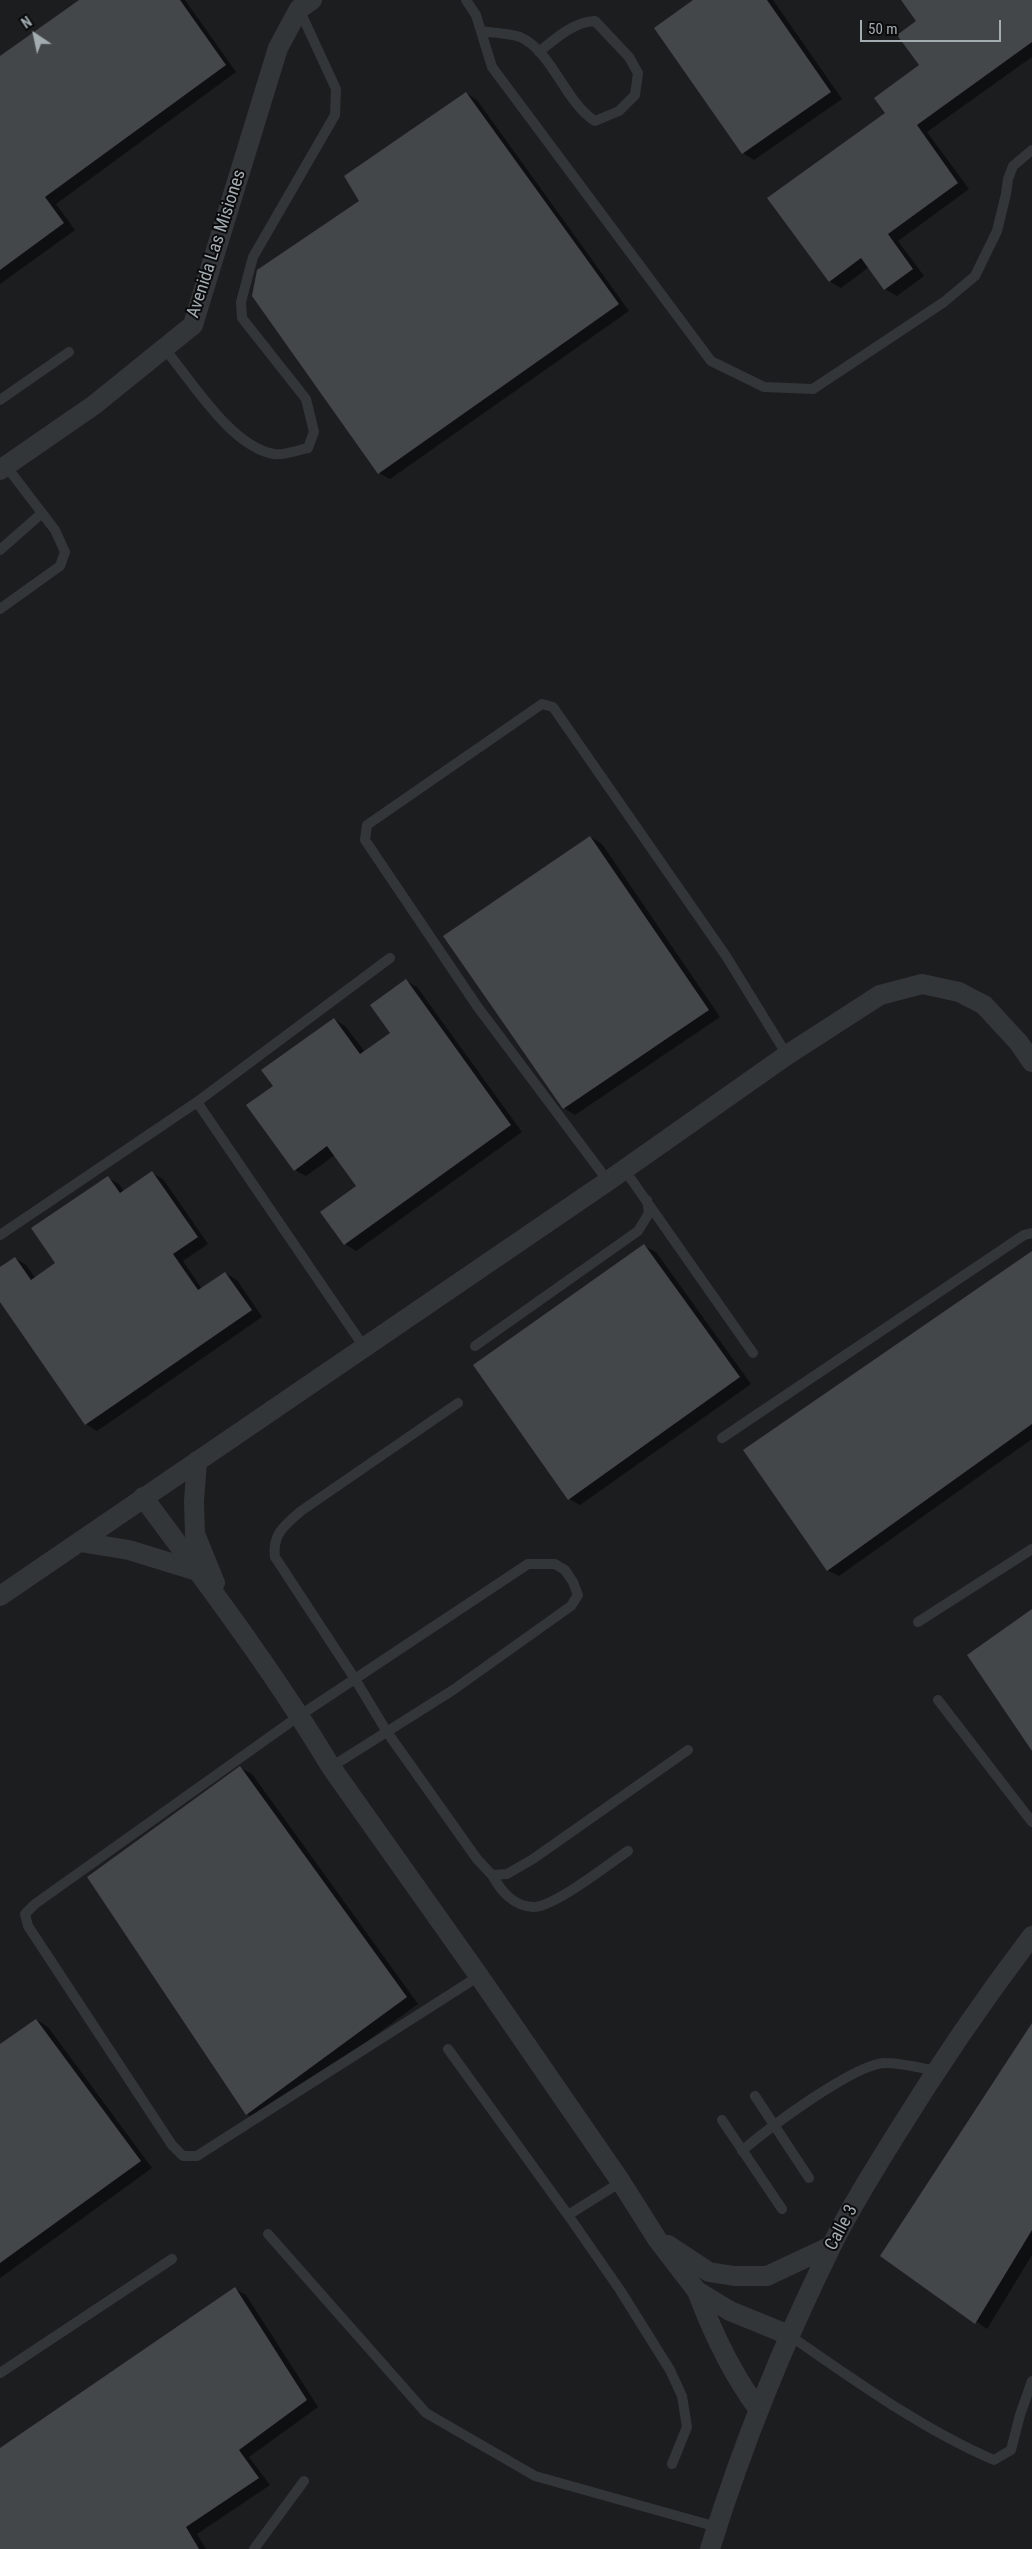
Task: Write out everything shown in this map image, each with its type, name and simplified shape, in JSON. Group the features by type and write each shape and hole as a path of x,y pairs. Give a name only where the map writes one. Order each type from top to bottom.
{"street":[{"name":"Avenida Las Misiones","path":"3,468 94,404 193,325 278,48 302,3"},
{"path":"0,1596 608,1181 787,1055 880,995 922,984 959,992 984,1005 1019,1043 1032,1062"},
{"path":"197,1461 194,1501 195,1534 224,1606"},
{"path":"143,1497 224,1606 299,1716 331,1767 480,1976 621,2182 657,2239 697,2291 709,2324 737,2381 759,2410"},
{"path":"80,1542 129,1550 198,1571"},
{"name":"Calle 3","path":"710,2549 759,2410 789,2335 831,2246 866,2184 936,2071 1032,1936"},
{"path":"657,2239 709,2272 734,2276 767,2276 831,2246"},
{"path":"697,2291 730,2311 789,2335"}],"lane":[{"path":"466,0 476,15 492,67 711,361 764,387 813,389 944,302 975,276 997,231 1008,179 1013,166 1032,150"},
{"path":"164,348 232,430 249,445 275,455 308,448 314,432 306,399 242,318 241,302 253,257 335,115 336,89 302,3"},
{"path":"481,31 520,38 539,52 583,114 595,121 619,111 635,95 638,73 629,57 595,21 585,22 559,35 539,52"},
{"path":"0,400 70,352"},
{"path":"0,610 60,566 65,552 55,530 3,468"},
{"path":"0,550 42,513"},
{"path":"608,1181 477,1006 365,840 367,825 542,704 553,706 726,956 787,1055"},
{"path":"0,1235 197,1102 390,958"},
{"path":"197,1102 364,1347"},
{"path":"624,1169 753,1353"},
{"path":"475,1346 638,1231 644,1224 648,1213 646,1200"},
{"path":"722,1438 1024,1235 1032,1233"},
{"path":"458,1403 301,1511 282,1527 273,1544 275,1557 356,1679 387,1732 477,1858 502,1891 513,1901 533,1907 551,1903 628,1850"},
{"path":"918,1622 1032,1549"},
{"path":"331,1767 453,1690 570,1606 578,1595 573,1582 565,1570 556,1564 528,1564 462,1606 299,1716 35,1904 25,1914 28,1926 166,2137 183,2156 197,2156 480,1976"},
{"path":"938,1700 1032,1822"},
{"path":"492,1876 507,1874 533,1859 688,1750"},
{"path":"448,2049 620,2290 670,2370 682,2396 687,2427 672,2464"},
{"path":"742,2151 774,2125 844,2078 884,2062 936,2071"},
{"path":"755,2096 809,2178"},
{"path":"722,2120 782,2209"},
{"path":"568,2215 621,2182"},
{"path":"268,2234 426,2413 535,2476 717,2527"},
{"path":"0,2373 172,2258"},
{"path":"789,2335 864,2386 969,2450 994,2460 1011,2450 1020,2415 1032,2382"},
{"path":"254,2549 304,2481"}],"shaded area":[{"path":"0,0 1032,0 1032,2549 0,2549"}],"building":[{"path":"79,0 180,0 226,65 45,197 64,223 0,270 0,56"},
{"path":"693,0 767,0 831,92 742,154 654,28"},
{"path":"901,0 1032,0 1032,42 917,125 958,183 888,234 913,269 884,290 861,258 829,282 767,198 885,113 874,98 919,65 897,35 916,21"},
{"path":"466,92 619,304 378,474 252,296 257,270 359,201 344,176"},
{"path":"590,836 709,1010 563,1109 443,936"},
{"path":"406,979 511,1125 344,1245 320,1212 356,1186 327,1146 294,1171 246,1105 273,1086 261,1070 334,1018 360,1054 390,1033 370,1005"},
{"path":"152,1171 198,1237 173,1254 198,1290 225,1272 252,1310 85,1425 0,1302 0,1267 15,1257 31,1280 55,1263 31,1228 108,1176 120,1193"},
{"path":"644,1244 740,1377 568,1500 473,1365"},
{"path":"1032,1251 1032,1424 827,1571 743,1450"},
{"path":"1032,1609 1032,1751 967,1655"},
{"path":"240,1766 407,1997 246,2115 87,1877"},
{"path":"36,2019 141,2161 0,2263 0,2044"},
{"path":"1032,2023 1032,2230 975,2324 880,2256"},
{"path":"235,2287 307,2400 239,2450 259,2478 186,2527 199,2549 0,2549 0,2448"}]}
